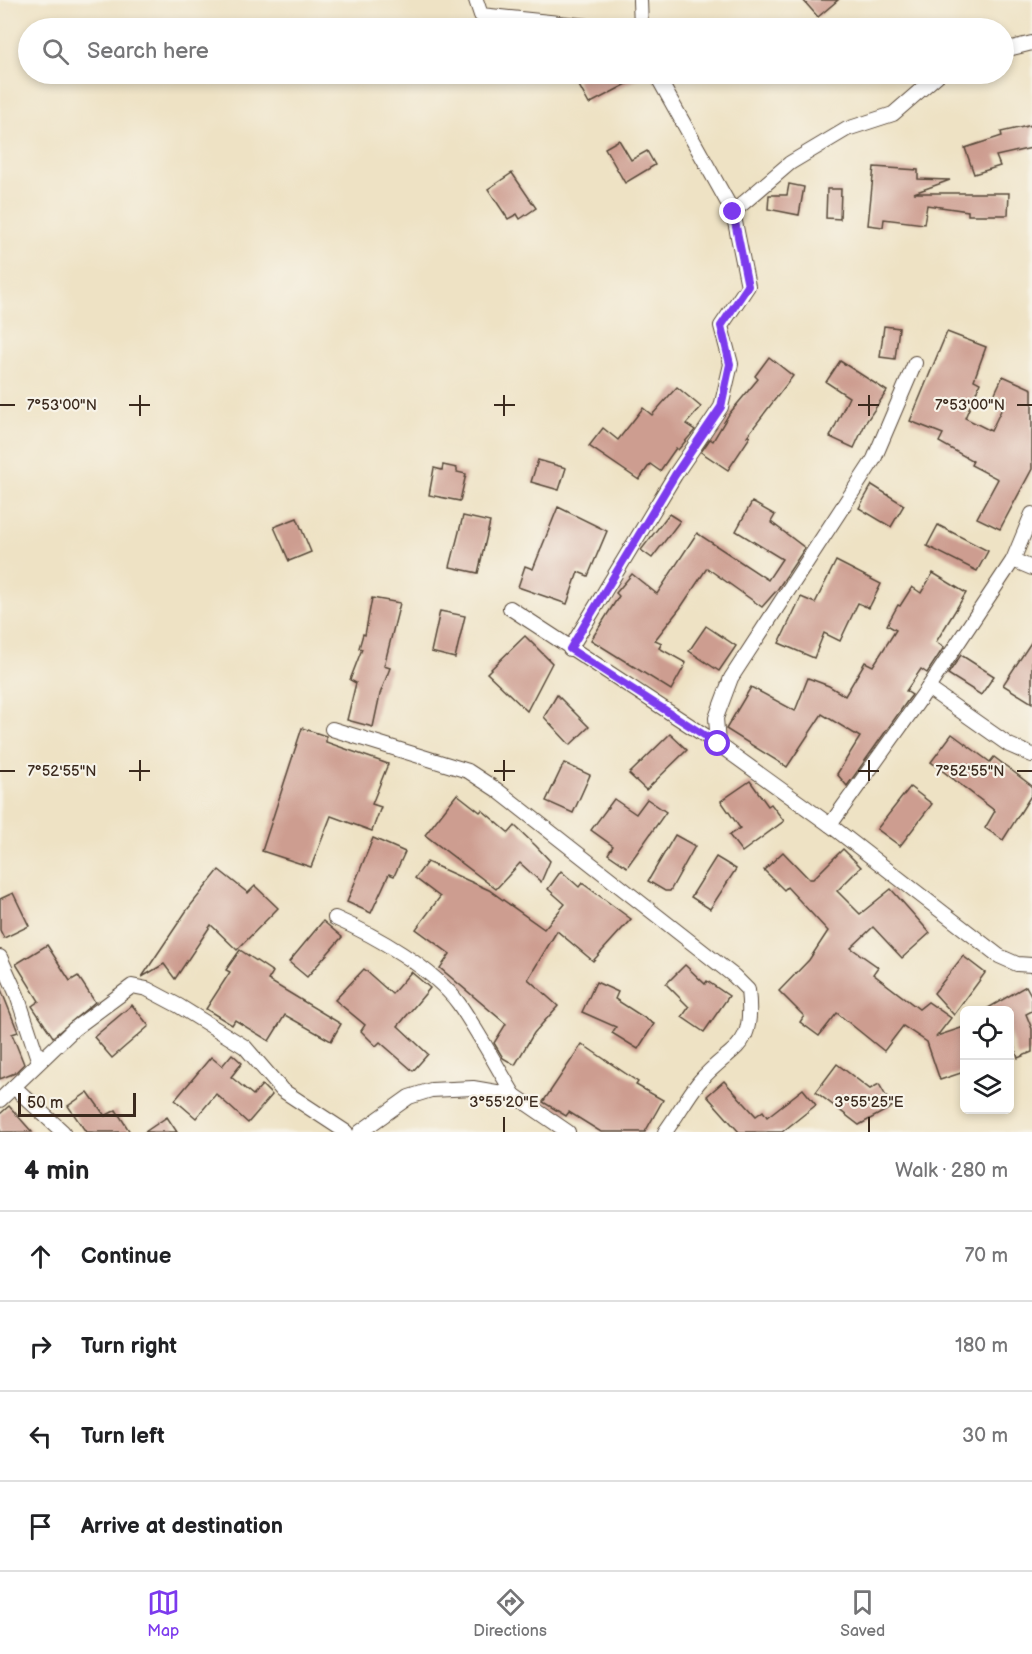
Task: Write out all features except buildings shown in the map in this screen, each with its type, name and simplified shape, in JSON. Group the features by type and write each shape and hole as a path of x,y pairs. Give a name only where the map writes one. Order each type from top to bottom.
{"street":[{"path":"476,0 481,15 510,18"},
{"path":"640,0 641,18"},
{"path":"1014,48 1032,43"},
{"path":"570,649 675,475 721,407 730,364 721,326 748,286 733,212 662,84"},
{"path":"733,212 790,163 847,129 893,114 928,84"},
{"path":"718,744 716,718 731,678 754,647 874,459 915,363"},
{"path":"831,825 928,688 1013,560 1032,514"},
{"path":"1013,560 1032,568"},
{"path":"510,608 718,744 831,825 999,956 1017,964 1032,965"},
{"path":"928,688 1010,745 1032,755"},
{"path":"332,729 468,771 507,798 734,976 748,990 748,1031 737,1047 699,1082 665,1132"},
{"path":"334,918 363,931 432,977 458,1002 514,1095 568,1132"},
{"path":"0,957 17,995 39,1062"},
{"path":"0,1100 74,1029 132,986 147,989 245,1047 282,1090 346,1132"},
{"path":"14,1087 63,1132"},
{"path":"360,1132 409,1097 431,1090 473,1088 514,1095"}],"route":[{"path":"718,744 570,649 675,475 721,407 730,364 721,326 748,286 733,212"}]}
